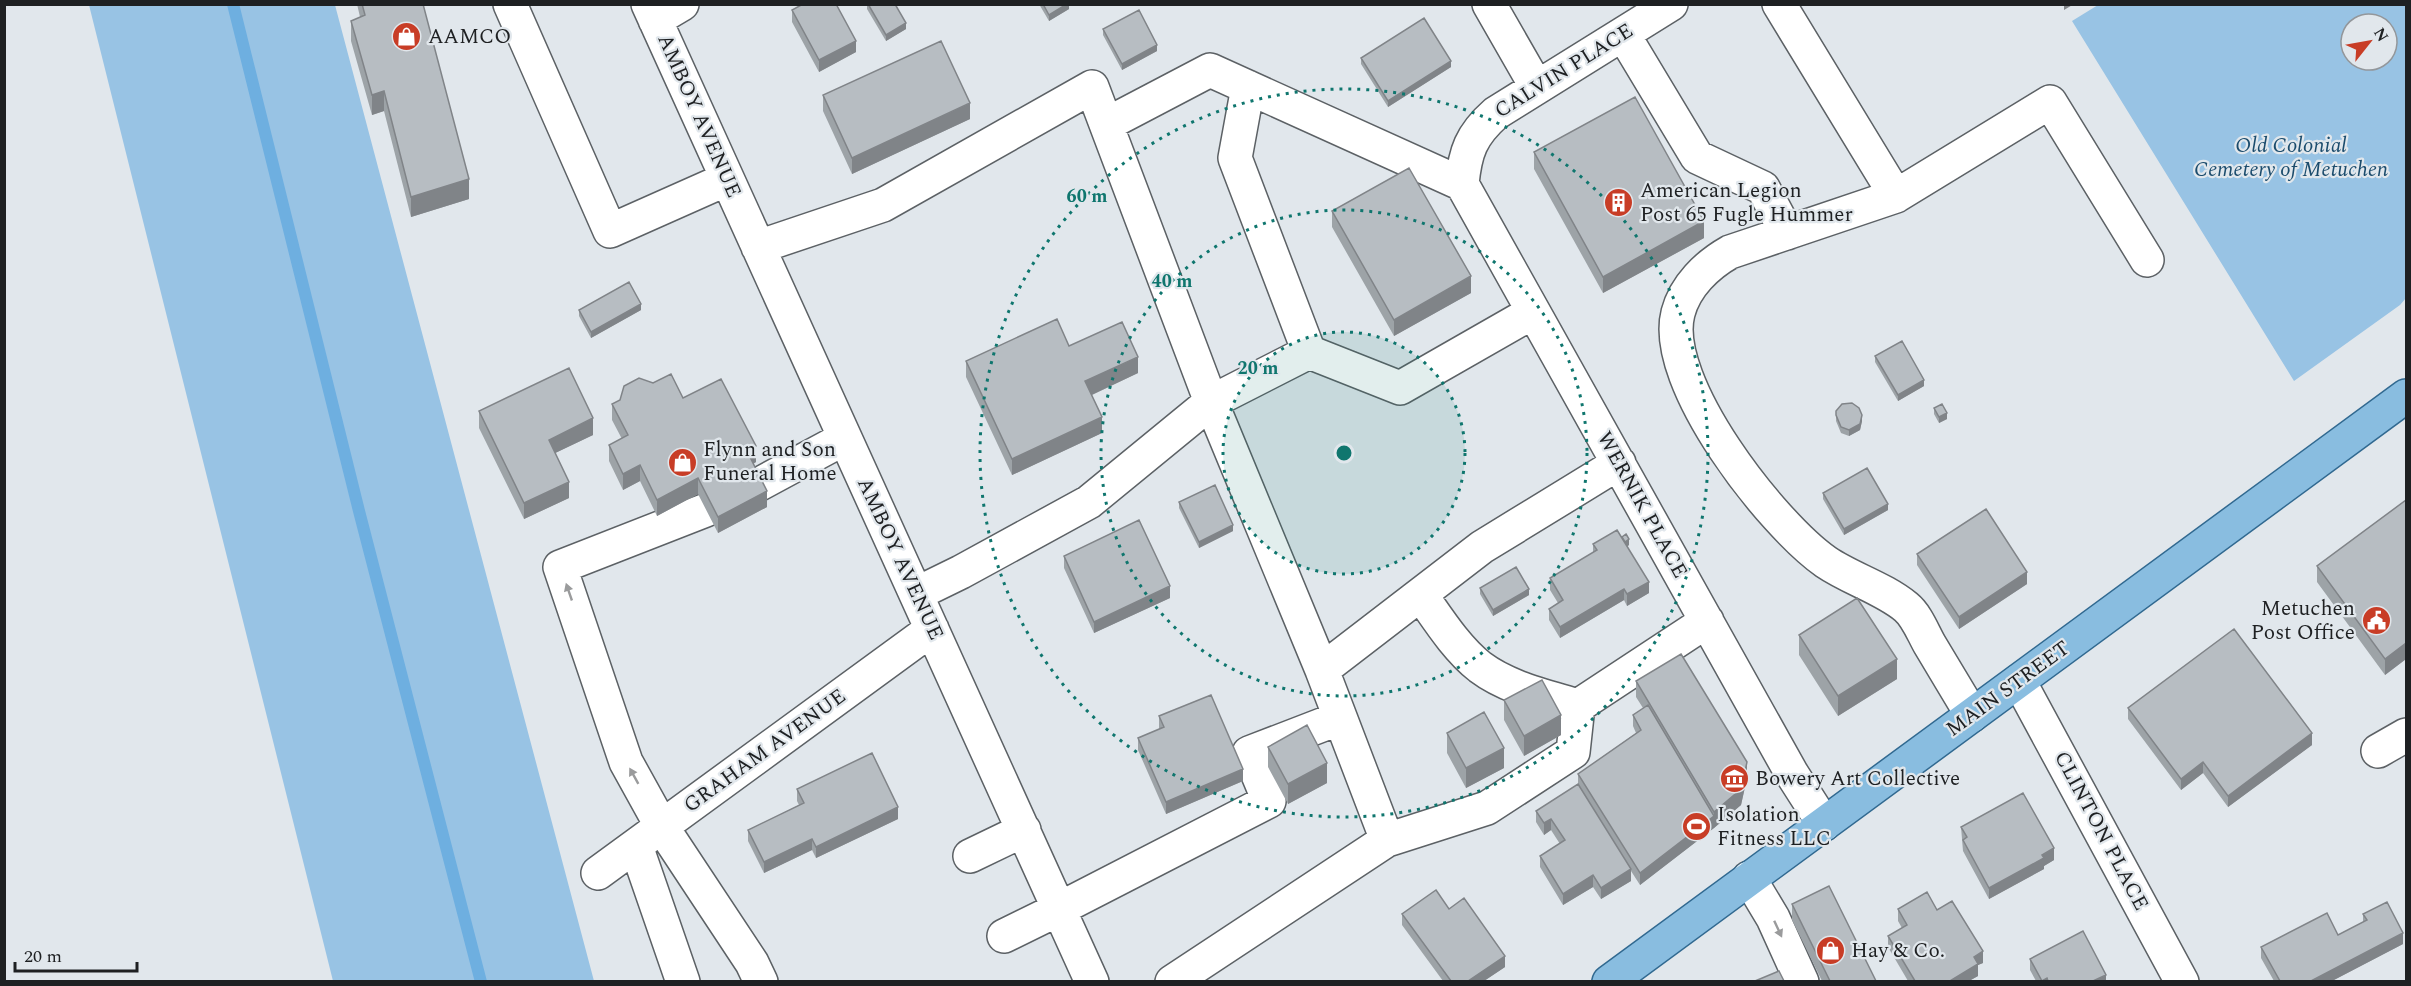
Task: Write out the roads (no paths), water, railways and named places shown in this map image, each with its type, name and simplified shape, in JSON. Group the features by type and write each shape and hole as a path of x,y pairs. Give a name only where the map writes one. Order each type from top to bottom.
{"main road":[{"name":"MAIN STREET","path":"1609,981 2406,396"}],"street":[{"path":"510,4 610,231 727,179"},
{"path":"1489,4 1536,87"},
{"name":"CALVIN PLACE","path":"1462,184 1464,163 1470,143 1483,124 1536,87 1671,4"},
{"path":"1779,4 1896,196"},
{"name":"AMBOY AVENUE","path":"662,10 727,179 1092,981"},
{"path":"1623,34 1697,157 1763,188 1787,233"},
{"path":"1107,124 1210,70 1462,184"},
{"path":"758,247 883,205 1092,87 1211,402 1322,670 1387,840"},
{"path":"1248,87 1235,158 1310,352 1400,388 1533,312"},
{"path":"1972,715 1907,608 1826,562 1770,509 1750,485 1706,416 1681,364 1677,339 1678,313 1687,293 1712,262 1730,252 1896,196 2050,102 2147,260"},
{"name":"WERNIK PLACE","path":"1462,184 1792,774 1824,824"},
{"path":"916,594 961,573 1089,502 1211,402 1310,352"},
{"path":"756,486 845,438"},
{"path":"1322,670 1482,547 1619,463"},
{"path":"683,981 649,836 560,567 706,510"},
{"path":"1421,595 1457,642 1480,666 1510,684 1578,706"},
{"path":"1578,706 1707,621"},
{"name":"GRAHAM AVENUE","path":"598,873 932,629"},
{"name":"CLINTON PLACE","path":"2019,681 2182,981"},
{"path":"1172,981 1387,840 1487,808 1573,752 1578,706"},
{"path":"1004,936 1269,801 1249,753 1340,718"},
{"path":"2378,751 2406,735"},
{"path":"970,856 1024,830"},
{"path":"649,836 752,963 761,981"},
{"path":"1749,878 1773,918 1802,981"}],"waterway":[{"path":"233,4 359,511 481,982"}],"place":[{"name":"AAMCO","path":"407,37"},
{"name":"American Legion Post 65 Fugle Hummer","path":"1619,203"},
{"name":"Flynn and Son Funeral Home","path":"682,462"},
{"name":"Metuchen Post Office","path":"2376,621"},
{"name":"Bowery Art Collective","path":"1734,779"},
{"name":"Isolation Fitness LLC","path":"1696,827"},
{"name":"Hay & Co.","path":"1830,951"}],"park label":[{"name":"Old Colonial Cemetery of Metuchen","path":"2291,158"}]}
